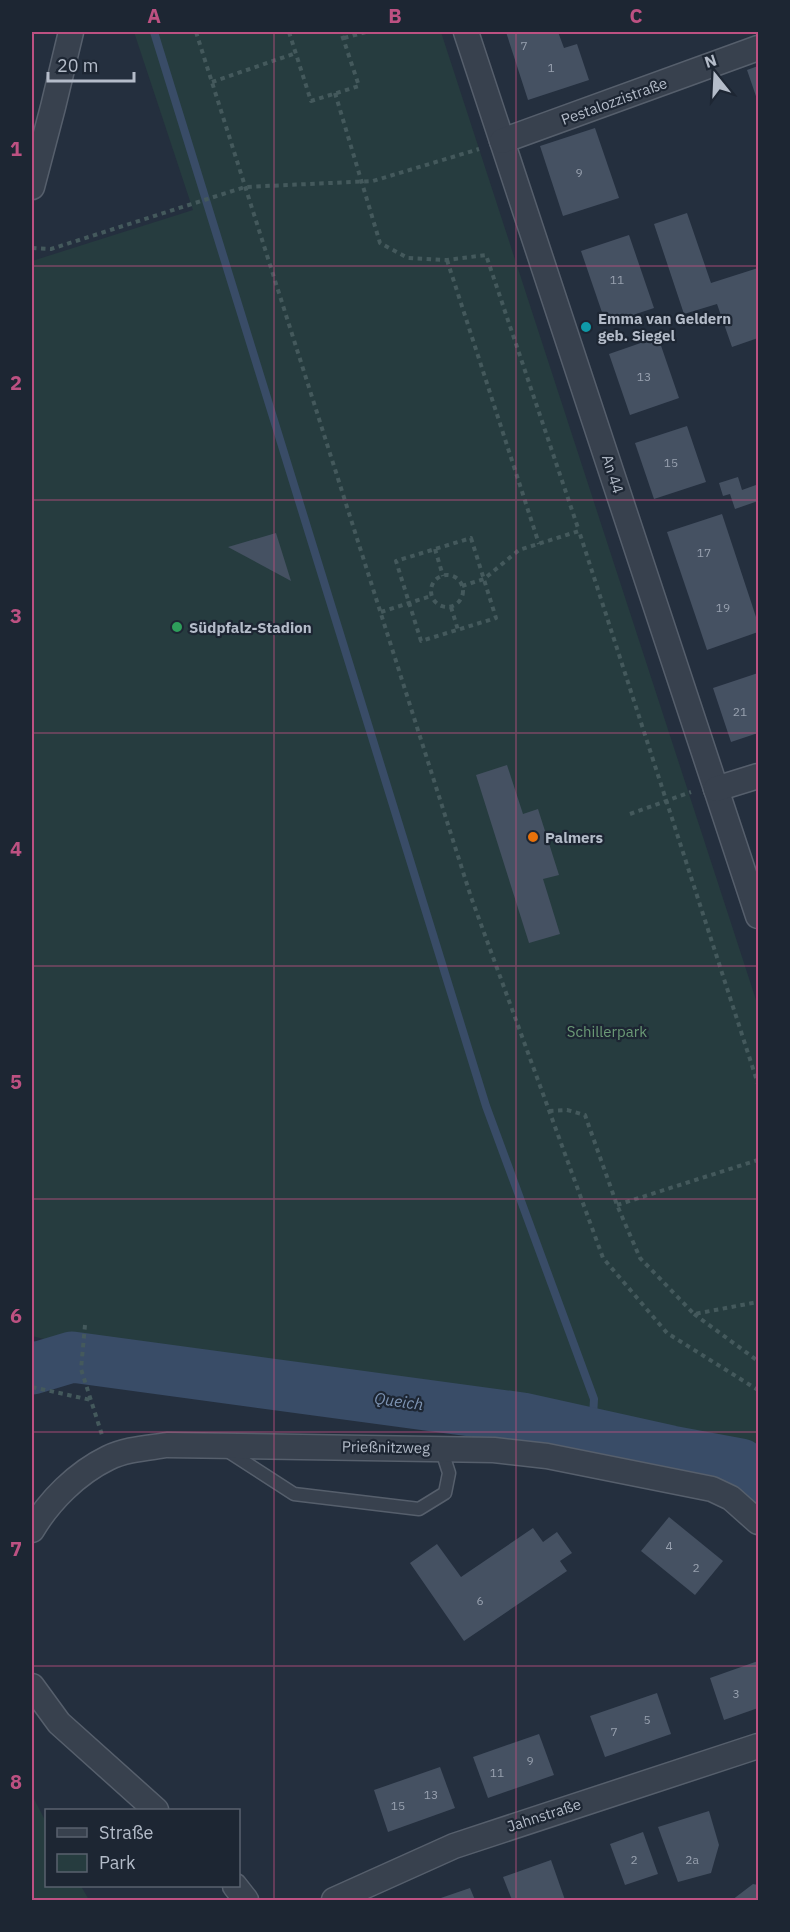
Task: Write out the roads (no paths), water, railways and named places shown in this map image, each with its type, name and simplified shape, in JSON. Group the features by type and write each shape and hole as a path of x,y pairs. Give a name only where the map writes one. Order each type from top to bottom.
{"street":[{"path":"32,187 71,32"},
{"name":"An 44","path":"466,32 759,916"},
{"name":"Pestalozzistraße","path":"502,141 759,48"},
{"path":"715,786 759,776"},
{"name":"Prießnitzweg","path":"32,1530 40,1516 83,1473 109,1458 133,1450 167,1445 441,1448 494,1450 547,1456 712,1489 732,1498 759,1522"},
{"path":"32,1686 59,1723 155,1809"},
{"name":"Jahnstraße","path":"334,1900 454,1846 759,1746"},
{"path":"236,1887 246,1900"}],"lane":[{"path":"219,1446 294,1494 419,1509 445,1493 449,1473 441,1448"}],"waterway":[{"path":"154,32 486,1106 594,1399 592,1434"},
{"path":"32,1345 72,1357"},
{"name":"Queich","path":"32,1369 72,1357 522,1418 741,1464 758,1480"}],"place":[{"name":"Emma van Geldern geb. Siegel","path":"586,327"},
{"name":"Südpfalz-Stadion","path":"177,627"},
{"name":"Palmers","path":"533,837"}],"park label":[{"name":"Schillerpark","path":"607,1031"}]}
